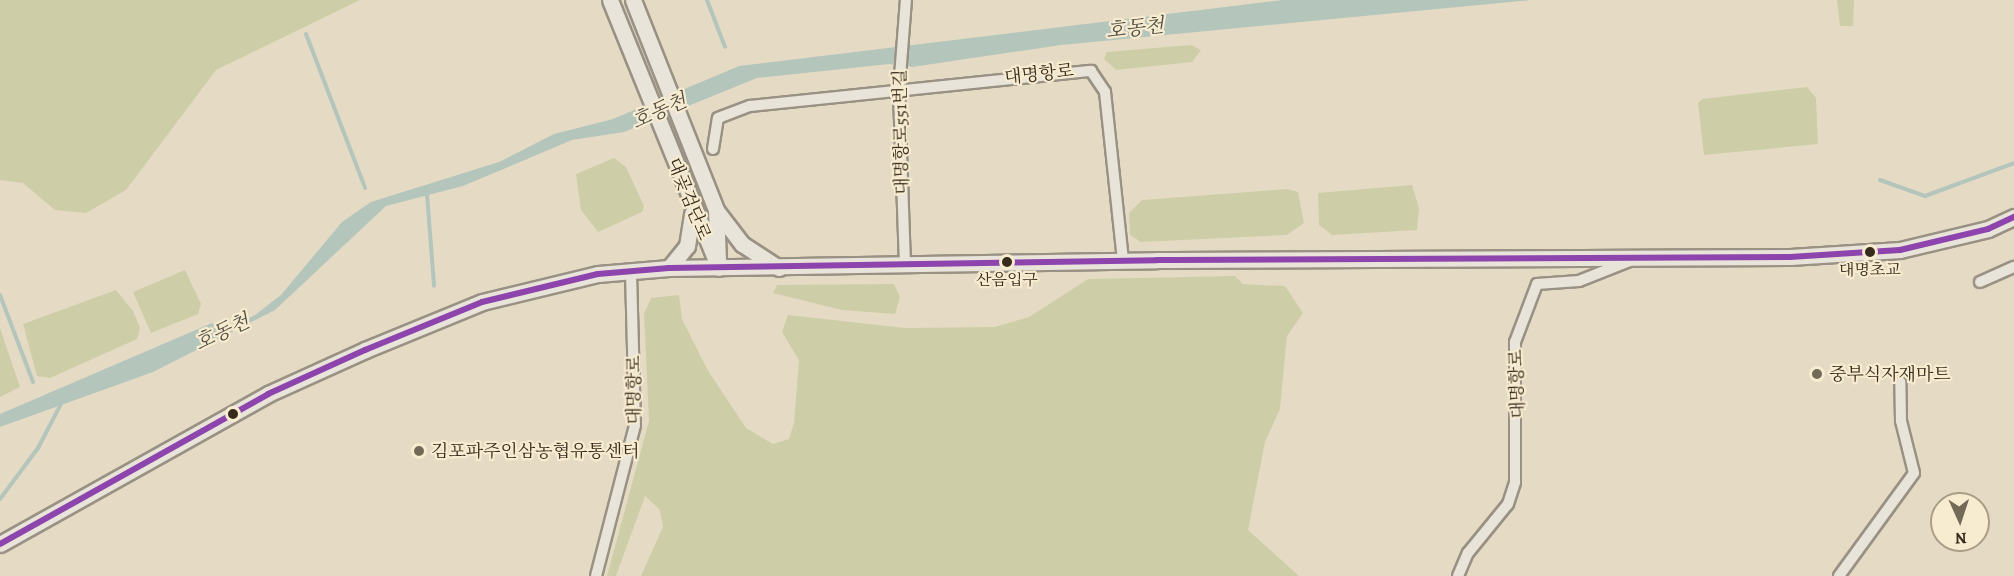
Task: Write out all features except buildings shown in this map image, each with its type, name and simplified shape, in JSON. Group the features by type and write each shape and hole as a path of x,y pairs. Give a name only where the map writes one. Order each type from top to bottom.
{"main road":[{"name":"대곶검단로","path":"610,0 692,210 718,268"},
{"name":"대곶검단로","path":"633,0 666,76 716,210 718,268"},
{"path":"669,268 687,246 692,210"},
{"path":"716,210 742,244 780,268"},
{"name":"대명항로","path":"0,544 268,394 365,350 541,284 631,270 669,268 1123,261 1638,258 1900,250 1988,229 2014,217"},
{"path":"1988,229 2014,229"}],"street":[{"name":"대명항로551번길","path":"905,265 899,87 901,34 906,0"},
{"name":"대명항로","path":"899,87 1062,69 1098,75 1105,92 1123,261"},
{"path":"713,149 718,118 727,112 802,98 899,87"},
{"name":"대명항로","path":"1458,576 1468,553 1508,504 1515,482 1515,342 1537,284 1593,277 1638,258"},
{"path":"1980,282 2014,267"},
{"name":"대명항로","path":"596,576 635,425 631,270"},
{"path":"1839,576 1914,473 1900,421 1900,382"}],"green space":[{"path":"0,0 360,0 216,70 126,190 86,213 55,210 23,183 0,180"},
{"path":"1837,0 1854,0 1853,26 1840,26"},
{"path":"1191,45 1201,50 1192,62 1116,70 1104,59 1107,52"},
{"path":"1807,87 1816,98 1818,144 1704,155 1698,103 1702,99"},
{"path":"614,158 626,167 644,206 642,212 598,232 581,210 576,174"},
{"path":"1412,185 1419,208 1417,230 1332,235 1319,225 1318,193"},
{"path":"1287,189 1298,192 1304,223 1287,235 1141,242 1130,235 1129,213 1142,200"},
{"path":"185,270 201,304 198,314 151,333 133,292"},
{"path":"1235,276 1243,284 1285,286 1303,313 1287,336 1280,409 1265,442 1248,530 1299,576 641,576 663,527 660,510 645,496 616,576 607,576 649,421 644,314 651,298 679,295 682,319 707,369 746,428 773,444 789,439 794,423 799,360 782,332 788,315 905,328 995,327 1029,317 1088,279"},
{"path":"894,284 900,297 895,314 842,310 773,293 777,285"},
{"path":"116,290 133,311 140,328 137,339 50,378 37,376 23,324"},
{"path":"0,328 20,387 0,397"}],"water":[{"name":"호동천","path":"1283,0 1531,0 1061,45 912,67 889,64 757,78 624,132 572,140 463,186 386,206 275,310 153,372 0,427 0,414 212,323 222,332 255,315 281,295 342,222 371,202 499,162 554,134 613,119 739,66"}],"waterway":[{"path":"707,0 725,47"},
{"path":"306,34 365,188"},
{"path":"1880,180 1925,196 2014,163"},
{"path":"427,194 434,286"},
{"path":"0,295 33,382"},
{"path":"0,499 38,448 61,404"}],"transit line":[{"path":"0,544 268,394 365,350 482,302 598,274 669,268 1157,260 1790,257 1900,250 1988,229 2014,217"}],"place":[{"name":"대명초교","path":"1870,252"},
{"name":"산음입구","path":"1007,262"},
{"name":"중부식자재마트","path":"1817,374"},
{"name":"김포파주인삼농협유통센터","path":"419,451"}]}
